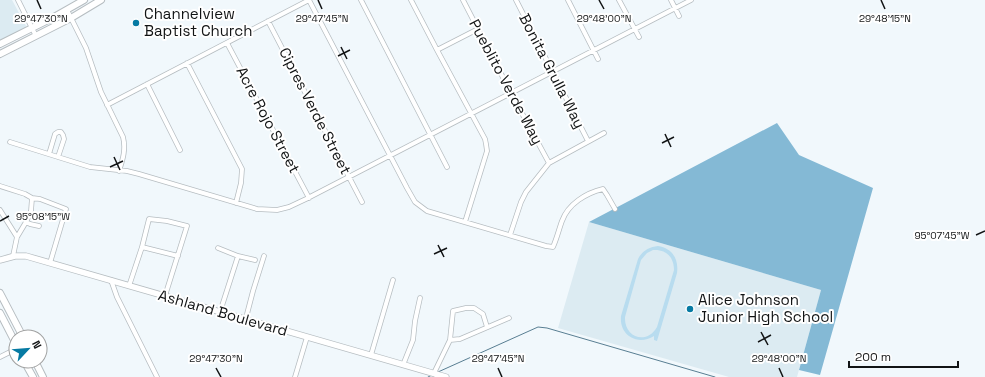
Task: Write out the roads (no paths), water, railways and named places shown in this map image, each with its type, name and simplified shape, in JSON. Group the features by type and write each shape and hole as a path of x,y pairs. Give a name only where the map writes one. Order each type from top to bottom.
{"main road":[{"path":"0,44 84,0"},
{"path":"0,54 71,18 101,0"},
{"path":"0,293 3,306 18,329"},
{"path":"0,313 8,329"}],"street":[{"path":"18,0 36,36"},
{"path":"107,105 309,0 415,202 426,211 553,247 568,209 582,198 602,189 607,195 614,209"},
{"path":"361,0 447,167"},
{"path":"411,0 485,139 487,151 465,222"},
{"name":"Pueblito Verde Way","path":"463,0 549,163"},
{"name":"Bonita Grulla Way","path":"516,0 588,141"},
{"path":"568,0 598,59"},
{"path":"619,0 639,37"},
{"path":"671,0 679,16"},
{"path":"10,142 90,167 139,174 257,209 277,210 289,207 309,198 691,0"},
{"path":"67,10 86,48 101,92 125,143 124,155 119,171"},
{"name":"Cipres Verde Street","path":"268,21 362,202"},
{"path":"437,50 478,29"},
{"name":"Acre Rojo Street","path":"227,43 309,198"},
{"path":"187,63 242,169 241,183 236,203"},
{"path":"147,84 180,150"},
{"path":"49,154 54,134 61,132 64,139 58,157"},
{"path":"510,235 520,202 549,163 604,133"},
{"path":"0,186 66,209 50,263"},
{"path":"13,256 17,236 31,211 32,198"},
{"path":"0,210 17,236"},
{"path":"129,286 142,247 149,219 167,221 187,226 165,296"},
{"path":"26,222 39,226"},
{"path":"142,247 178,256"},
{"path":"218,248 238,256 255,260"},
{"name":"Ashland Boulevard","path":"0,260 13,256 26,256 446,377"},
{"path":"220,312 238,256"},
{"path":"245,319 264,256"},
{"path":"111,280 117,297 157,377"},
{"path":"371,355 393,280"},
{"path":"403,365 413,340 420,298"},
{"path":"437,375 435,371 450,340 453,311 474,308 483,314 488,327"},
{"path":"450,340 460,339 509,318"},
{"path":"295,377 307,337"}],"waterway":[{"path":"438,372 538,327 547,328 715,377"},
{"path":"428,377 432,375"}],"place":[{"name":"Channelview Baptist Church","path":"136,23"},
{"name":"Alice Johnson Junior High School","path":"690,309"}]}
